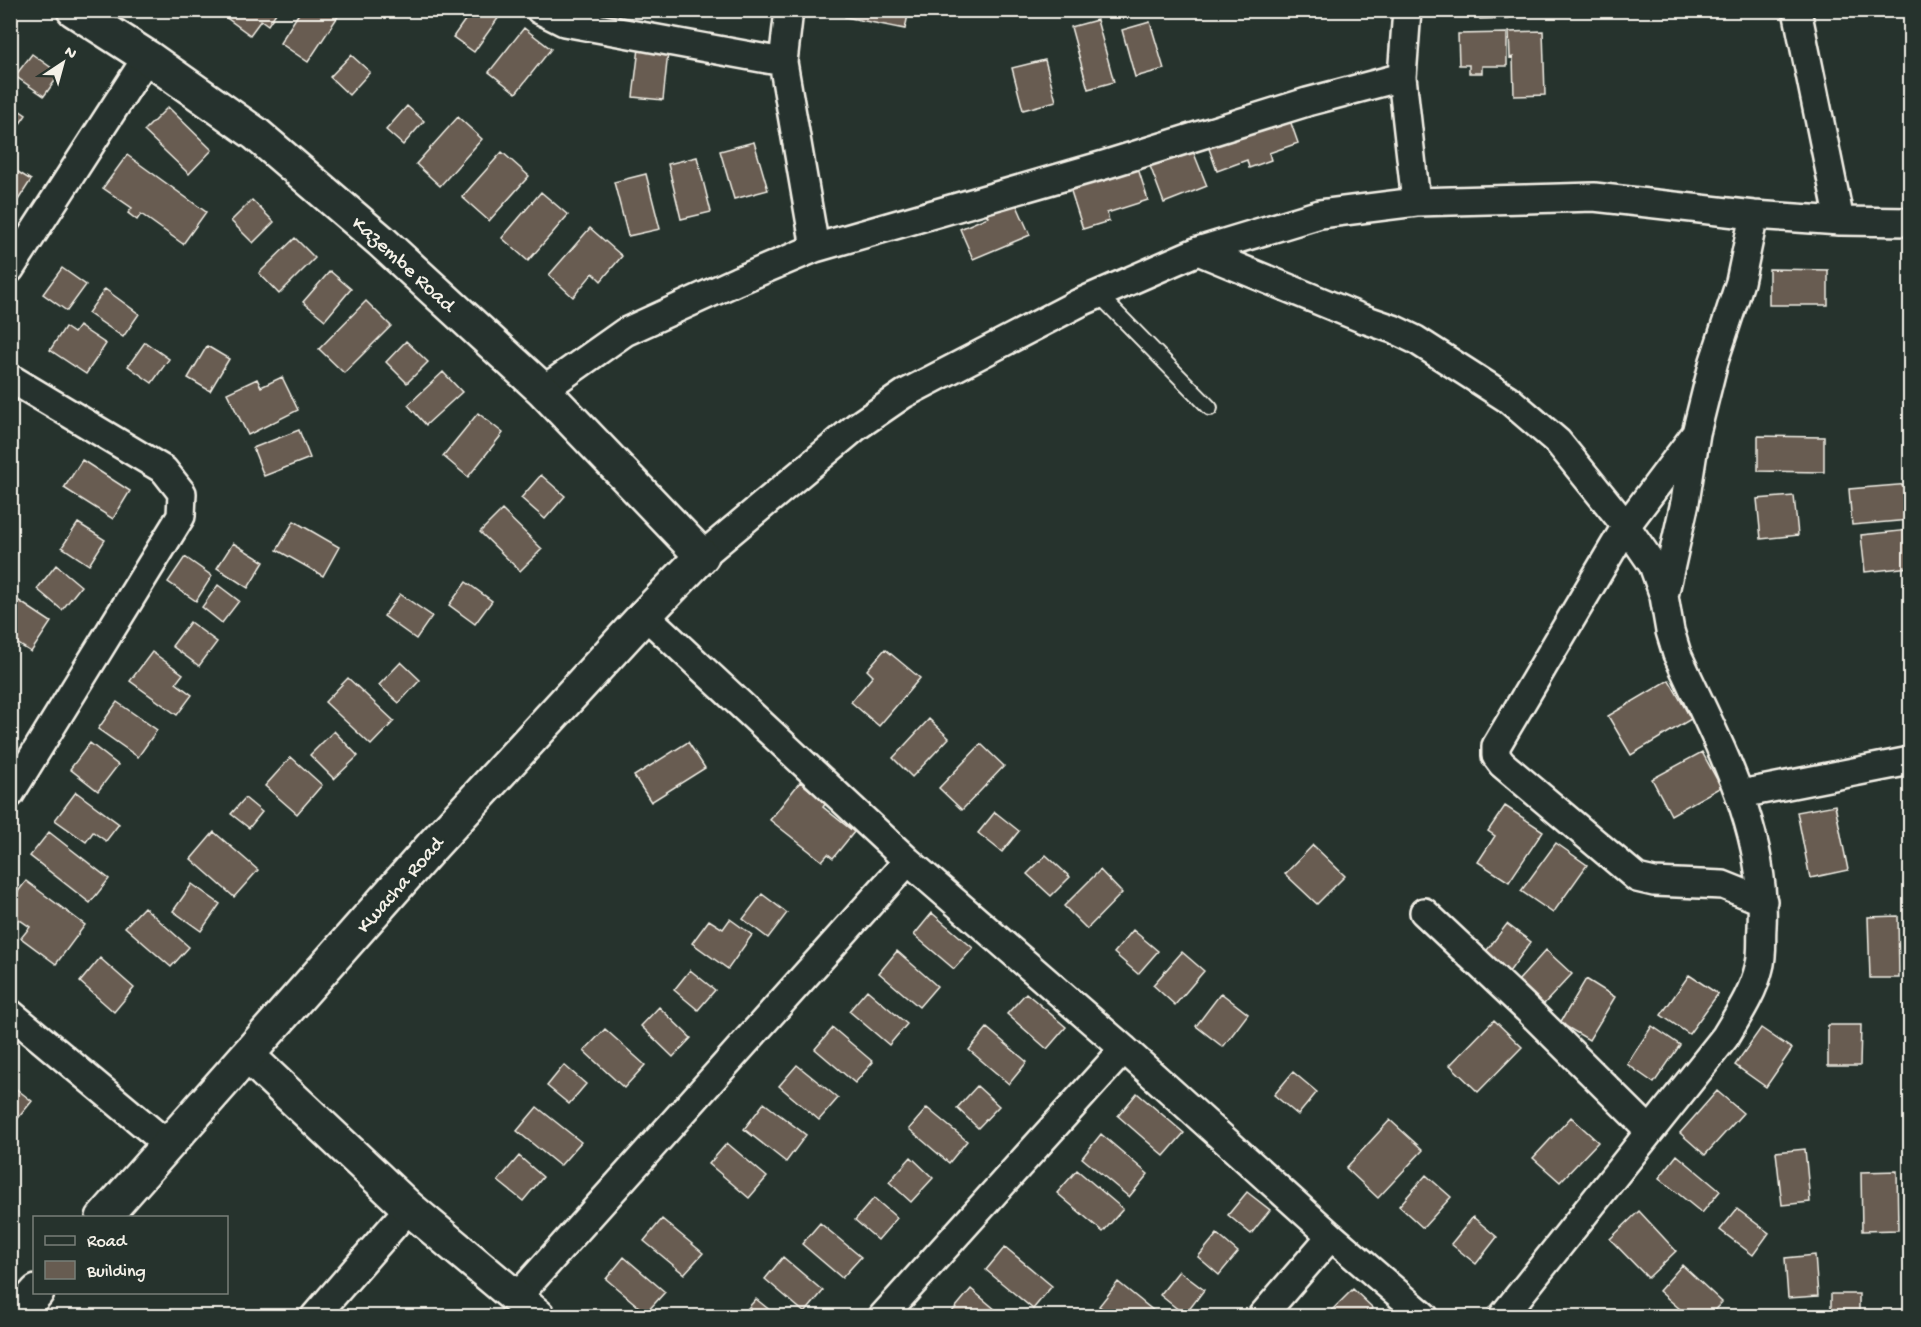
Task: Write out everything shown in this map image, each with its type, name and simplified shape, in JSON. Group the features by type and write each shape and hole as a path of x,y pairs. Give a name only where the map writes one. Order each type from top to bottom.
{"main road":[{"name":"Kazembe Road","path":"74,10 147,57 256,134 381,242 543,390 702,556"},
{"name":"Kwacha Road","path":"105,1216 433,845 702,556"},
{"path":"248,1056 409,1208 527,1307"},
{"path":"16,1317 36,1294"}],"street":[{"path":"540,10 564,22 783,62"},
{"path":"789,10 783,62 815,248"},
{"path":"1407,10 1402,77 1416,202"},
{"path":"1797,10 1840,221"},
{"path":"10,268 147,57"},
{"path":"543,390 625,332 815,248 1104,165 1307,102 1402,77"},
{"path":"702,556 856,427 896,400 1098,294 1198,251 1320,214 1416,202 1594,197 1754,215 1840,221 1911,222"},
{"path":"1664,596 1685,502 1696,433 1714,361 1740,282 1754,215"},
{"path":"1198,251 1361,318 1393,328 1416,340 1508,399 1558,442 1626,526 1653,566 1664,596 1670,631 1677,654 1741,794 1757,852 1763,901 1760,965 1752,989 1725,1037 1503,1317"},
{"path":"10,378 164,470 182,493 181,516 10,794"},
{"path":"1696,433 1626,526 1496,746 1496,756 1502,764 1637,878 1654,882 1723,885 1763,901"},
{"path":"645,615 908,861 1124,1049 1424,1317"},
{"path":"1741,794 1911,761"},
{"path":"527,1307 908,861"},
{"path":"1424,912 1527,1009 1650,1131"},
{"path":"10,1013 168,1144"},
{"path":"884,1317 1124,1049"},
{"path":"315,1317 409,1208"},
{"path":"1262,1317 1331,1236"}],"lane":[{"path":"1098,294 1210,408"}],"building":[{"path":"228,10 278,10 268,25 261,20 250,35 224,16"},
{"path":"301,10 333,10 339,15 308,62 280,43"},
{"path":"467,10 490,10 499,17 474,52 453,37 470,13"},
{"path":"847,10 909,10 905,29 845,17"},
{"path":"1479,10 1509,10 1509,18 1480,19"},
{"path":"1097,20 1114,82 1088,89 1071,27"},
{"path":"1150,22 1164,69 1135,77 1122,30"},
{"path":"524,28 551,49 516,93 489,72"},
{"path":"1543,31 1545,95 1514,96 1513,57 1510,58 1509,32"},
{"path":"1507,33 1507,66 1482,66 1482,73 1469,73 1469,65 1459,65 1458,34"},
{"path":"639,48 668,52 663,100 633,97"},
{"path":"32,54 60,74 44,96 15,76"},
{"path":"351,55 370,72 349,95 330,77"},
{"path":"1045,60 1056,101 1023,110 1012,68"},
{"path":"10,104 26,115 10,138"},
{"path":"407,106 424,121 403,145 386,130"},
{"path":"168,107 212,150 189,174 144,131"},
{"path":"1286,109 1298,143 1269,153 1271,160 1249,168 1247,160 1217,171 1205,137"},
{"path":"458,117 482,139 440,186 416,164"},
{"path":"1189,141 1207,186 1164,203 1147,158"},
{"path":"754,142 768,190 734,199 720,151"},
{"path":"502,152 529,176 489,221 462,197"},
{"path":"127,155 206,212 183,244 141,214 137,220 128,213 132,208 103,188"},
{"path":"697,157 711,212 681,219 668,164"},
{"path":"1136,162 1148,200 1107,213 1109,221 1083,229 1069,185"},
{"path":"10,167 31,180 13,208 10,206"},
{"path":"646,174 660,229 628,236 614,182"},
{"path":"541,192 568,215 528,261 502,238"},
{"path":"1014,199 1030,235 973,259 960,229 988,217 985,212"},
{"path":"252,200 274,222 253,243 231,221"},
{"path":"590,228 622,256 601,281 593,273 573,297 549,275"},
{"path":"295,238 315,258 279,294 259,273"},
{"path":"62,268 86,285 67,311 43,294"},
{"path":"1769,269 1828,270 1828,305 1769,305"},
{"path":"330,271 351,289 325,320 303,302"},
{"path":"105,289 139,314 123,337 88,313"},
{"path":"366,301 391,326 344,373 319,349"},
{"path":"79,326 106,344 86,374 50,350 65,327 74,333"},
{"path":"406,341 428,362 407,383 386,362"},
{"path":"145,342 169,359 152,383 128,366"},
{"path":"207,346 229,359 210,391 188,378"},
{"path":"443,372 462,392 426,425 408,405"},
{"path":"282,377 298,410 248,435 227,393 257,379 261,387"},
{"path":"478,413 503,433 468,477 443,456"},
{"path":"299,430 310,458 264,476 253,448"},
{"path":"1758,436 1824,437 1824,472 1758,471"},
{"path":"82,460 130,491 113,519 64,488"},
{"path":"541,475 565,496 545,519 521,498"},
{"path":"1910,484 1910,520 1852,525 1849,489"},
{"path":"1794,496 1798,535 1761,539 1757,499"},
{"path":"502,510 542,549 520,571 480,532"},
{"path":"294,521 339,547 323,576 277,550"},
{"path":"78,523 105,540 89,565 62,547"},
{"path":"1910,530 1910,567 1865,572 1861,535"},
{"path":"233,543 264,562 248,588 217,568"},
{"path":"185,557 212,576 196,601 168,582"},
{"path":"56,565 81,586 62,610 37,589"},
{"path":"466,582 492,601 475,624 449,605"},
{"path":"218,585 239,601 222,623 202,607"},
{"path":"400,594 432,616 416,639 384,616"},
{"path":"10,595 51,622 31,652 10,639"},
{"path":"190,622 217,642 199,666 172,646"},
{"path":"885,649 920,678 879,726 851,702 873,676 867,670"},
{"path":"152,652 183,674 176,683 192,695 177,715 130,681"},
{"path":"401,662 420,680 399,703 379,685"},
{"path":"348,678 394,721 371,745 325,702"},
{"path":"1669,680 1691,719 1631,755 1608,716"},
{"path":"117,702 157,730 138,757 98,729"},
{"path":"929,719 949,738 912,777 893,758"},
{"path":"334,731 358,756 334,779 310,755"},
{"path":"688,742 705,768 651,802 634,776"},
{"path":"90,743 118,765 98,791 70,769"},
{"path":"981,744 1004,766 962,810 939,788"},
{"path":"1702,752 1721,787 1671,815 1652,779"},
{"path":"291,757 322,785 297,814 265,786"},
{"path":"800,782 826,803 823,807 854,832 833,858 828,854 822,861 770,820"},
{"path":"76,792 119,824 106,841 93,832 86,842 55,820"},
{"path":"245,798 262,812 249,828 231,814"},
{"path":"1835,805 1848,870 1810,878 1797,812"},
{"path":"1505,806 1543,831 1509,882 1478,862 1495,836 1488,831"},
{"path":"995,812 1019,831 1002,852 978,833"},
{"path":"49,832 109,879 90,903 30,856"},
{"path":"214,832 258,870 234,897 191,859"},
{"path":"1556,843 1587,865 1553,913 1521,891"},
{"path":"1313,845 1345,876 1317,904 1285,874"},
{"path":"1046,855 1070,877 1051,896 1027,874"},
{"path":"1100,870 1122,893 1087,929 1064,906"},
{"path":"26,881 85,925 56,964 21,938 30,927 10,913 10,902"},
{"path":"192,884 220,904 201,931 173,911"},
{"path":"762,894 787,913 768,938 743,919"},
{"path":"144,907 189,947 171,967 125,927"},
{"path":"932,913 973,948 954,969 914,935"},
{"path":"1898,916 1899,978 1870,978 1868,917"},
{"path":"730,919 752,935 728,969 692,943 709,920 723,929"},
{"path":"1507,924 1531,942 1509,972 1484,954"},
{"path":"1133,930 1158,951 1138,974 1114,953"},
{"path":"1546,950 1572,974 1543,1005 1517,982"},
{"path":"897,951 937,986 919,1007 879,973"},
{"path":"1182,952 1204,971 1175,1005 1153,985"},
{"path":"100,958 134,988 114,1012 80,982"},
{"path":"690,970 715,990 698,1010 674,990"},
{"path":"1689,975 1718,994 1689,1034 1661,1015"},
{"path":"1586,979 1615,997 1589,1040 1560,1023"},
{"path":"867,990 907,1024 889,1045 849,1011"},
{"path":"1026,993 1066,1027 1047,1049 1007,1014"},
{"path":"1221,993 1248,1014 1223,1047 1196,1026"},
{"path":"659,1007 691,1038 673,1057 641,1026"},
{"path":"1494,1020 1522,1047 1478,1092 1450,1065"},
{"path":"1828,1025 1861,1025 1860,1066 1828,1066"},
{"path":"1652,1026 1680,1045 1654,1083 1627,1064"},
{"path":"833,1028 873,1062 855,1083 815,1049"},
{"path":"987,1028 1027,1062 1009,1084 969,1050"},
{"path":"1761,1028 1792,1049 1766,1087 1735,1065"},
{"path":"605,1029 645,1065 624,1088 584,1051"},
{"path":"564,1065 586,1084 569,1104 547,1086"},
{"path":"797,1065 838,1098 819,1120 779,1086"},
{"path":"1293,1072 1317,1092 1298,1115 1274,1095"},
{"path":"10,1084 32,1101 15,1122 10,1118"},
{"path":"977,1086 999,1106 978,1128 957,1108"},
{"path":"1717,1091 1743,1113 1705,1155 1680,1133"},
{"path":"1137,1093 1184,1133 1164,1156 1118,1116"},
{"path":"764,1103 806,1135 786,1162 744,1129"},
{"path":"537,1107 581,1142 560,1166 517,1131"},
{"path":"927,1108 967,1141 949,1163 909,1129"},
{"path":"1571,1117 1598,1142 1560,1182 1533,1158"},
{"path":"1390,1120 1423,1150 1378,1198 1346,1168"},
{"path":"1101,1134 1148,1174 1129,1197 1082,1158"},
{"path":"727,1143 767,1177 749,1198 709,1164"},
{"path":"1805,1149 1810,1202 1782,1205 1776,1152"},
{"path":"1677,1155 1720,1191 1702,1213 1659,1178"},
{"path":"519,1156 543,1177 523,1201 498,1181"},
{"path":"911,1157 933,1178 911,1202 889,1182"},
{"path":"1077,1170 1123,1209 1103,1232 1057,1193"},
{"path":"1897,1171 1898,1230 1862,1231 1861,1172"},
{"path":"1426,1175 1451,1197 1423,1228 1399,1206"},
{"path":"1247,1192 1270,1210 1251,1234 1228,1215"},
{"path":"874,1198 897,1218 878,1240 855,1220"},
{"path":"1737,1209 1769,1233 1753,1255 1720,1230"},
{"path":"1639,1211 1676,1251 1648,1278 1610,1239"},
{"path":"1473,1217 1497,1237 1476,1264 1451,1244"},
{"path":"662,1219 703,1253 684,1274 644,1241"},
{"path":"820,1223 861,1257 842,1278 802,1244"},
{"path":"1217,1234 1238,1252 1219,1275 1198,1257"},
{"path":"1005,1247 1052,1286 1033,1309 986,1270"},
{"path":"1815,1255 1818,1296 1788,1298 1785,1258"},
{"path":"624,1257 665,1292 646,1313 606,1279"},
{"path":"783,1257 823,1291 805,1313 765,1279"},
{"path":"1682,1265 1722,1302 1709,1316 1688,1316 1659,1291"},
{"path":"1179,1271 1204,1290 1185,1315 1160,1295"},
{"path":"1118,1282 1160,1316 1112,1316 1099,1306"},
{"path":"971,1289 1003,1316 956,1316 951,1313"},
{"path":"1353,1289 1373,1308 1366,1316 1338,1316 1332,1310"},
{"path":"1831,1294 1859,1294 1859,1316 1831,1316"},
{"path":"756,1299 777,1316 741,1316"}]}
